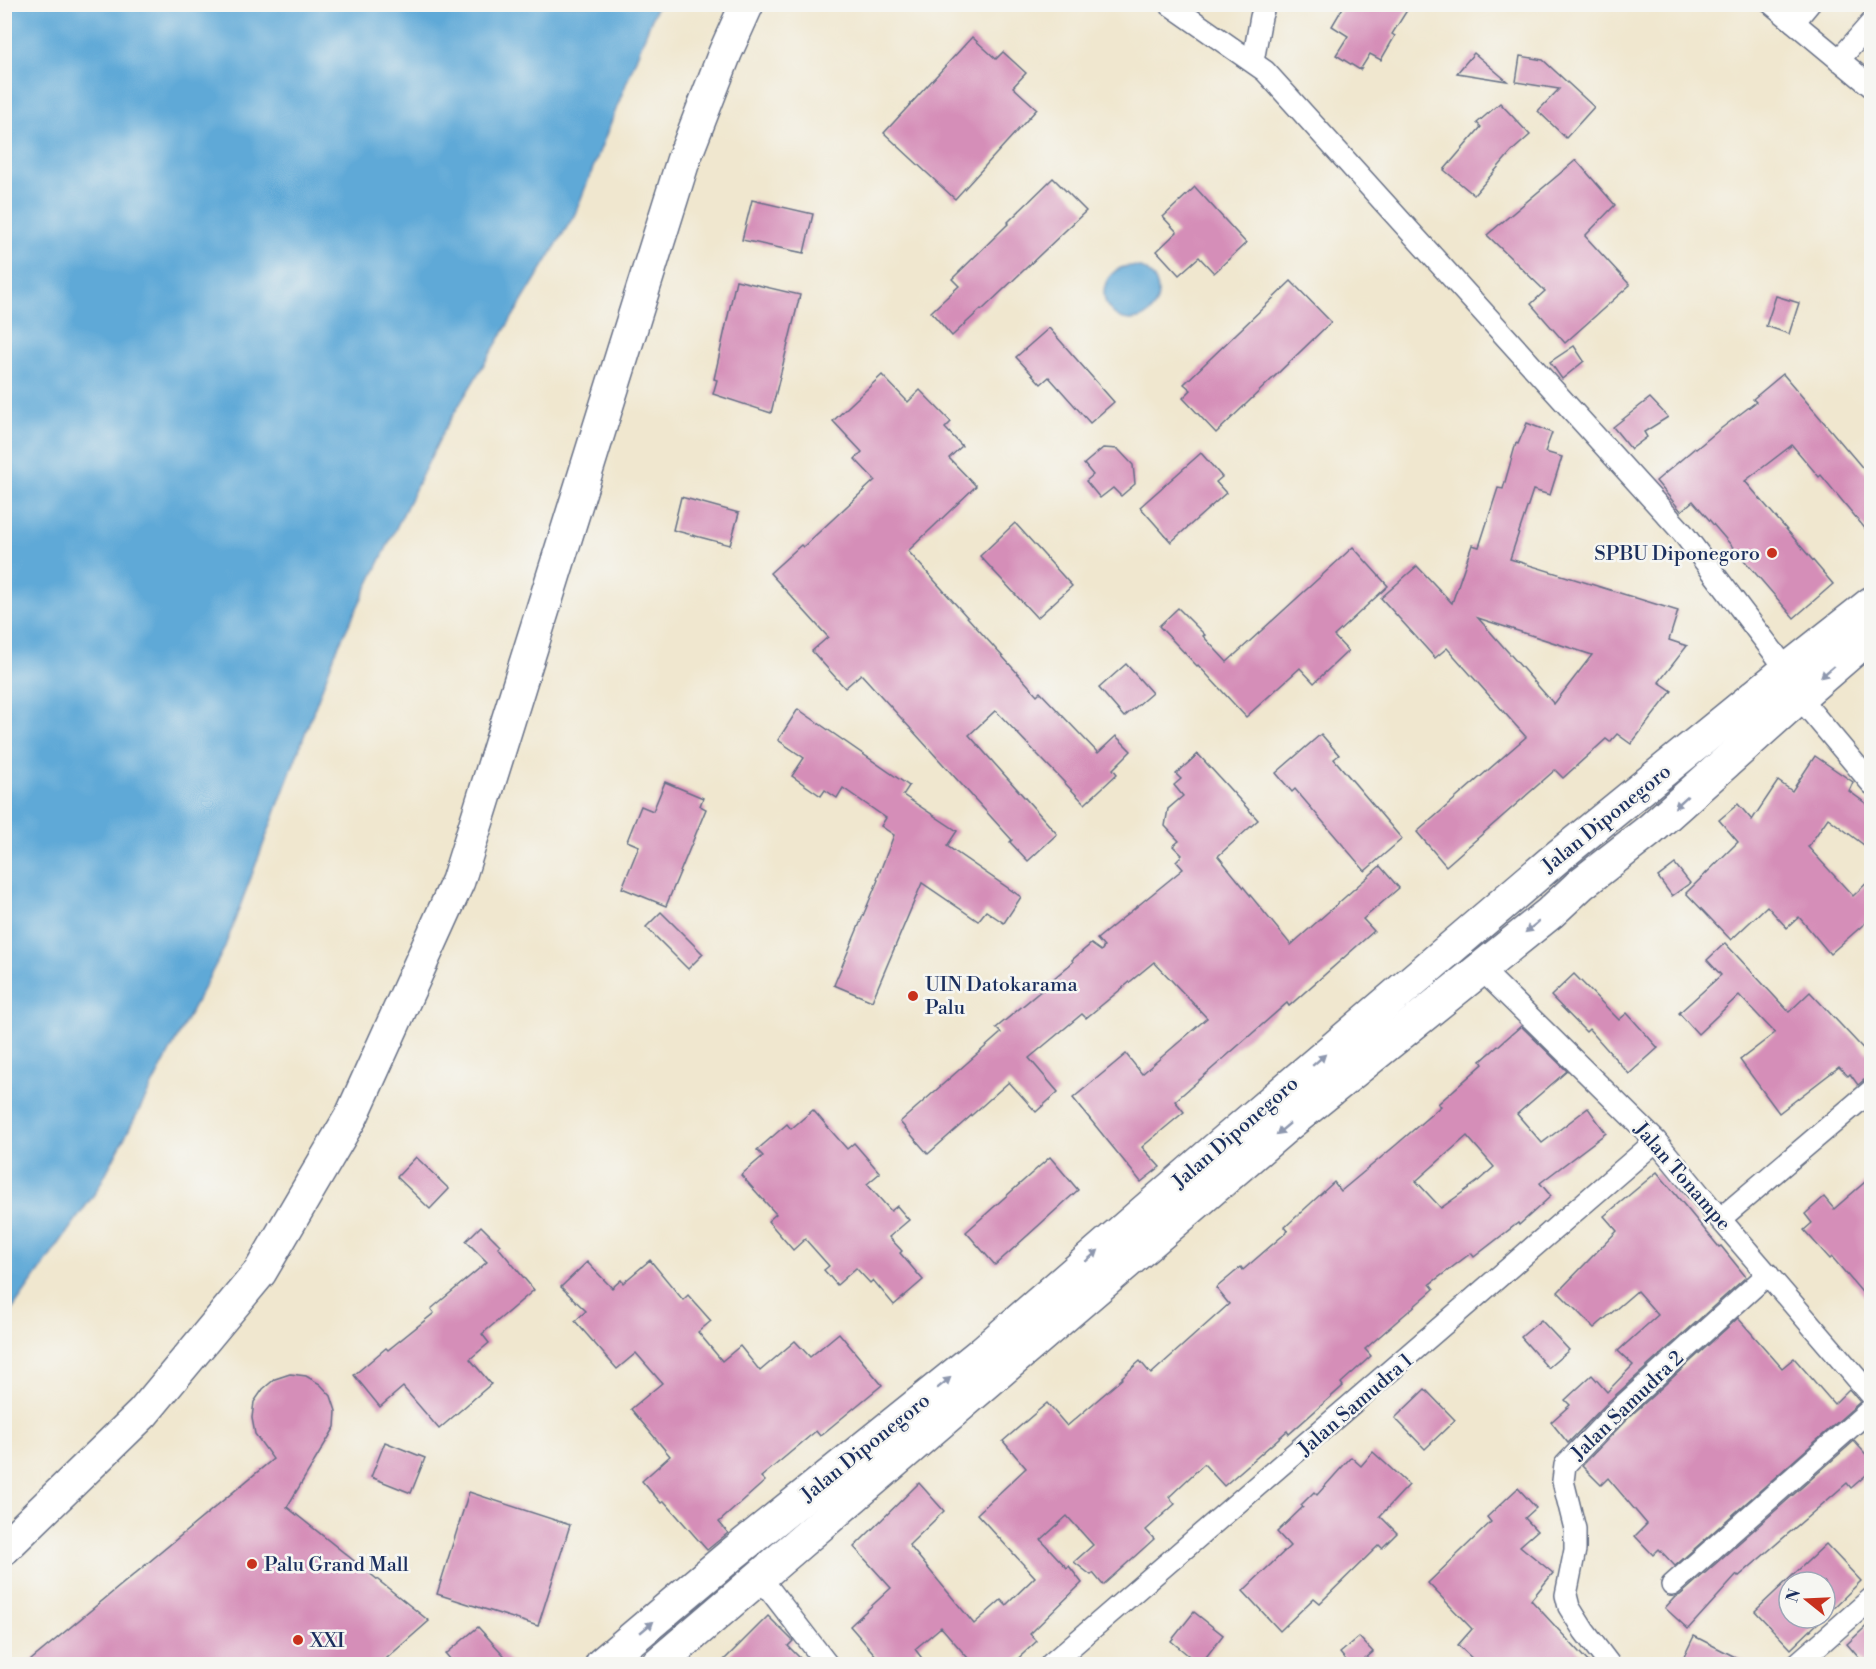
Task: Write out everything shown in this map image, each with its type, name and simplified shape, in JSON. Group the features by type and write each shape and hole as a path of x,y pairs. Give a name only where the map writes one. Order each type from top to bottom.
{"main road":[{"path":"4,1548 142,1413 260,1272 352,1115 458,881 683,161 725,53 747,4"},
{"name":"Jalan Diponegoro","path":"658,1665 1286,1126 1650,830 1872,603"},
{"name":"Jalan Diponegoro","path":"602,1665 749,1541 983,1352 1204,1159 1555,859 1793,683 1872,634"},
{"path":"1555,859 1581,884"}],"street":[{"path":"1169,4 1265,71 1683,533 1793,683 1872,784"},
{"path":"1253,61 1265,4"},
{"path":"1772,4 1872,87"},
{"path":"1794,22 1809,4"},
{"path":"1839,60 1872,22"},
{"name":"Jalan Tonampe","path":"1481,969 1656,1141 1872,1396"},
{"path":"1720,1219 1872,1090"},
{"name":"Jalan Samudra 1","path":"1052,1665 1656,1141"},
{"name":"Jalan Samudra 2","path":"1609,1665 1569,1607 1566,1595 1575,1550 1575,1529 1563,1481 1565,1465 1617,1411 1768,1274"},
{"path":"1672,1585 1872,1408"},
{"path":"760,1577 827,1665"},
{"path":"1797,1665 1872,1598"}],"water":[{"path":"5,4 657,5 575,214 444,430 336,651 224,949 97,1190 5,1320"},
{"path":"1126,266 1136,266 1146,270 1154,278 1158,293 1154,308 1146,316 1136,320 1126,320 1116,316 1108,308 1104,298 1104,288 1108,278 1116,270"}],"building":[{"path":"1345,4 1411,4 1392,34 1395,36 1381,60 1370,54 1360,70 1336,55 1348,36 1332,26"},
{"path":"972,37 996,59 1003,52 1026,73 1013,87 1037,109 955,199 884,133"},
{"path":"1474,53 1507,81 1457,73"},
{"path":"1520,56 1543,60 1594,107 1566,138 1538,111 1559,89 1516,82"},
{"path":"1500,103 1530,135 1512,151 1474,195 1444,170 1481,127 1477,123"},
{"path":"1576,160 1615,205 1585,236 1630,285 1565,343 1531,304 1545,291 1487,235"},
{"path":"1053,178 1086,211 952,336 931,312 959,286 952,279"},
{"path":"1195,187 1246,243 1214,273 1199,257 1179,275 1157,251 1177,232 1163,217"},
{"path":"752,200 813,214 804,253 742,240"},
{"path":"736,280 800,295 771,413 713,394 717,380 714,379"},
{"path":"1291,281 1331,322 1216,433 1183,398 1191,390 1184,384"},
{"path":"1776,296 1799,303 1789,334 1766,326"},
{"path":"1049,328 1114,402 1090,423 1049,377 1041,384 1016,357"},
{"path":"1574,346 1584,361 1562,379 1550,362"},
{"path":"1783,374 1872,479 1872,537 1821,475 1819,477 1792,445 1745,481 1833,584 1794,618 1693,501 1681,511 1656,481 1756,402 1753,399"},
{"path":"882,375 908,402 920,390 951,422 945,428 962,446 949,458 976,486 908,551 1037,695 1040,692 1098,753 1116,736 1131,751 1113,769 1117,774 1085,804 997,712 995,711 969,735 1057,834 1028,861 1010,842 1012,840 861,674 845,688 812,651 828,637 770,573 801,545 803,547 875,480 855,459 862,452 833,421"},
{"path":"1650,398 1668,417 1644,432 1647,437 1631,449 1613,427"},
{"path":"1527,423 1552,433 1545,452 1562,457 1550,495 1533,490 1510,559 1678,611 1669,640 1687,646 1659,682 1672,691 1631,744 1617,734 1610,742 1606,739 1563,778 1555,770 1446,866 1417,832 1526,737 1447,648 1435,658 1381,598 1417,566 1452,603 1472,545 1479,547 1498,488 1503,489 1516,443 1518,444","holes":["1478,618 1592,655 1554,704"]},
{"path":"1103,448 1118,449 1133,465 1135,484 1121,496 1113,488 1100,498 1086,481 1093,475 1084,464"},
{"path":"1201,453 1222,477 1216,482 1226,493 1171,542 1140,507"},
{"path":"681,497 739,513 730,545 673,530"},
{"path":"1015,523 1072,586 1037,618 980,556"},
{"path":"1353,547 1388,586 1334,636 1348,651 1314,683 1300,668 1246,717 1159,626 1178,608 1205,635 1203,636 1227,662"},
{"path":"1126,664 1152,693 1124,717 1099,688"},
{"path":"798,709 909,786 903,795 957,831 947,846 1021,897 1004,923 986,911 978,921 922,883 872,1001 834,985 878,880 894,835 881,826 886,818 843,788 837,798 825,790 821,796 792,776 804,758 778,740"},
{"path":"1321,734 1339,755 1334,759 1402,839 1365,871 1295,789 1292,792 1276,773"},
{"path":"1198,754 1258,820 1218,856 1291,945 1380,866 1399,888 1363,919 1374,931 1289,1006 1287,1003 1175,1101 1184,1112 1142,1147 1160,1167 1141,1182 1073,1098 1126,1054 1142,1074 1207,1018 1154,962 1086,1018 1082,1014 1029,1058 1058,1092 1036,1112 1009,1082 928,1154 900,1122 1001,1033 996,1028 1054,980 1073,962 1072,960 1091,944 1101,951 1104,947 1097,939 1183,869 1176,861 1182,855 1173,846 1179,841 1165,826 1168,809 1183,796 1174,785 1181,779 1176,774"},
{"path":"1815,756 1853,782 1849,791 1872,808 1872,851 1828,818 1808,847 1853,896 1872,878 1872,917 1830,954 1799,917 1787,928 1767,906 1731,940 1686,893 1738,842 1719,820 1738,804 1752,820 1778,781 1792,791"},
{"path":"665,782 703,798 700,806 706,809 666,906 622,888 639,846 627,841 641,806 653,811"},
{"path":"1675,864 1690,883 1672,896 1658,877"},
{"path":"661,912 703,954 688,969 646,927"},
{"path":"1725,943 1789,1012 1810,992 1872,1058 1872,1078 1858,1085 1850,1074 1848,1076 1839,1067 1779,1113 1740,1060 1775,1033 1739,995 1698,1034 1679,1013 1721,975 1707,960"},
{"path":"1574,974 1619,1020 1627,1013 1658,1048 1629,1074 1589,1029 1586,1032 1551,996"},
{"path":"1521,1026 1567,1071 1517,1114 1542,1143 1588,1108 1606,1133 1540,1183 1551,1196 1519,1225 1518,1223 1474,1257 1471,1253 1430,1284 1434,1289 1365,1349 1371,1356 1341,1383 1343,1386 1289,1434 1287,1431 1224,1486 1204,1464 1169,1497 1175,1504 1146,1530 1154,1539 1103,1585 1093,1573 1091,1575 1074,1562 1093,1545 1067,1516 1041,1540 1067,1568 1069,1566 1082,1583 1030,1634 1037,1641 1011,1665 974,1665 941,1627 915,1649 927,1665 884,1665 850,1626 891,1588 854,1547 919,1483 944,1511 909,1545 974,1624 1001,1600 1006,1605 1035,1577 977,1514 1026,1468 1003,1441 1047,1403 1067,1426 1140,1361 1151,1374 1229,1304 1216,1288 1241,1267 1243,1270 1288,1231 1285,1227 1334,1182 1341,1191 1396,1145 1441,1106 1438,1104 1483,1064 1481,1061","holes":["1467,1136 1494,1167 1441,1208 1416,1181"]},
{"path":"813,1110 847,1149 854,1143 880,1173 867,1184 891,1211 897,1206 909,1220 889,1237 923,1280 894,1305 873,1280 870,1283 856,1268 837,1285 824,1270 829,1266 805,1239 793,1250 768,1221 776,1214 741,1175 763,1156 757,1150 787,1124 791,1129"},
{"path":"416,1157 449,1189 430,1209 397,1177"},
{"path":"1050,1157 1078,1190 995,1265 966,1232"},
{"path":"1657,1172 1746,1277 1608,1402 1568,1443 1551,1422 1570,1405 1565,1400 1592,1375 1607,1392 1633,1365 1618,1351 1658,1315 1637,1291 1594,1328 1558,1292 1617,1231 1604,1216"},
{"path":"1872,1176 1872,1304 1832,1257 1830,1259 1804,1230 1812,1223 1805,1214 1824,1197 1834,1209"},
{"path":"481,1226 500,1245 498,1247 534,1290 482,1334 489,1343 470,1359 491,1384 439,1429 403,1387 380,1407 354,1375 434,1313 431,1309 487,1262 466,1241"},
{"path":"650,1260 683,1300 688,1295 711,1321 698,1332 722,1361 740,1346 760,1371 795,1341 810,1357 839,1333 882,1385 820,1436 816,1431 761,1477 765,1481 719,1522 728,1533 707,1550 664,1501 661,1503 642,1481 670,1456 631,1409 662,1383 636,1353 617,1369 575,1321 586,1311 561,1287 587,1262 612,1288 621,1280 623,1283"},
{"path":"1738,1318 1782,1368 1794,1358 1834,1404 1849,1389 1860,1402 1675,1566 1659,1549 1653,1555 1635,1536 1647,1524 1608,1478 1601,1485 1582,1466 1626,1420"},
{"path":"1541,1320 1569,1350 1548,1368 1521,1337"},
{"name":"Palu Grand Mall","path":"290,1374 306,1376 320,1384 331,1396 336,1411 335,1427 287,1507 429,1621 379,1665 25,1665 273,1459 255,1434 252,1418 254,1402 263,1389 275,1379"},
{"path":"1425,1389 1455,1420 1425,1449 1395,1418"},
{"path":"1854,1441 1872,1461 1872,1470 1851,1488 1847,1483 1738,1577 1737,1575 1688,1629 1665,1608 1675,1597"},
{"path":"385,1442 425,1458 411,1493 371,1477"},
{"path":"1373,1452 1409,1485 1380,1516 1397,1533 1382,1548 1379,1545 1320,1603 1314,1598 1280,1631 1243,1591 1290,1546 1277,1532 1303,1507 1301,1505 1314,1492 1317,1495 1351,1457 1361,1466"},
{"path":"1518,1488 1536,1508 1525,1518 1537,1531 1520,1546 1553,1573 1531,1600 1591,1665 1479,1665 1458,1645 1472,1629 1428,1583 1491,1522 1487,1517"},
{"path":"469,1492 570,1525 538,1626 437,1594"},
{"path":"1826,1544 1861,1581 1837,1604 1837,1570 1798,1570"},
{"path":"1777,1590 1777,1630 1811,1630 1791,1649 1755,1611"},
{"path":"1194,1612 1223,1635 1200,1665 1171,1641"},
{"path":"768,1616 793,1641 788,1646 807,1665 719,1665"},
{"path":"1872,1621 1872,1665 1865,1665 1847,1644"},
{"path":"478,1627 513,1665 455,1665 446,1654"},
{"path":"1694,1636 1751,1665 1680,1665"},
{"path":"1359,1637 1373,1652 1358,1665 1350,1665 1340,1653"}],"place":[{"name":"SPBU Diponegoro","path":"1772,553"},
{"name":"UIN Datokarama Palu","path":"913,996"},
{"name":"Palu Grand Mall","path":"252,1564"},
{"name":"XXI","path":"298,1640"}]}
